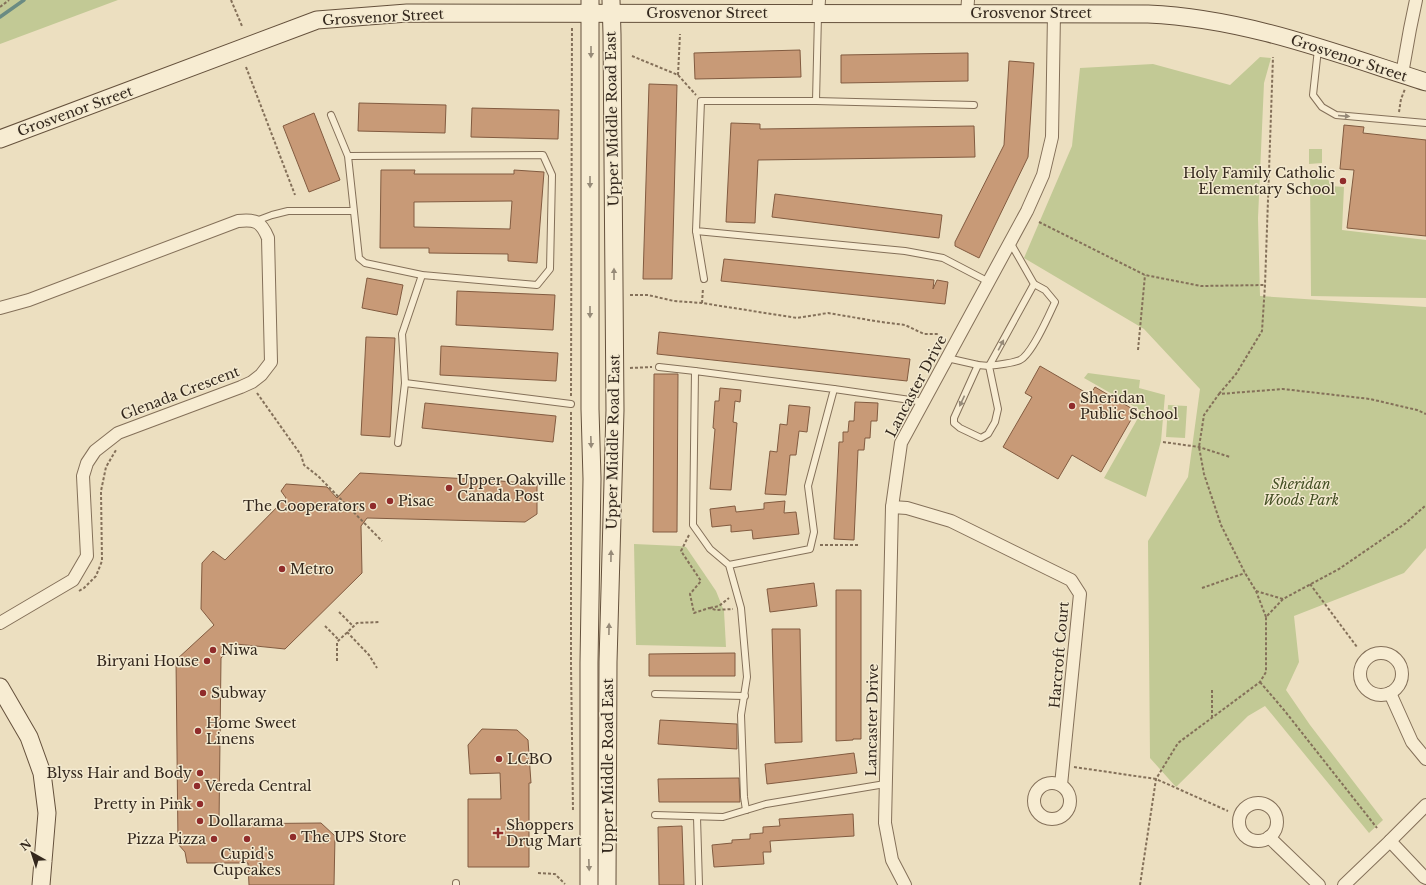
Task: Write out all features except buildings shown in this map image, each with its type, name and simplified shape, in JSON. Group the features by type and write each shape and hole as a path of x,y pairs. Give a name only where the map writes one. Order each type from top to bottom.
{"main road":[{"name":"Grosvenor Street","path":"0,139 318,20 407,13 572,13 590,7 968,7 1054,13 1190,16 1264,32 1318,47 1413,78"},
{"name":"Upper Middle Road East","path":"590,7 590,409 592,479 588,846 590,885"},
{"name":"Upper Middle Road East","path":"607,885 608,662 615,410 611,7"},
{"path":"0,687 29,737 42,773 47,813 41,885"}],"street":[{"path":"1413,78 1410,29 1416,0"},
{"name":"Lancaster Drive","path":"905,885 892,860 886,823 892,507 901,443 1027,211 1043,175 1052,137 1054,13"},
{"path":"0,308 29,300 238,221 256,221"},
{"name":"Glenada Crescent","path":"0,623 73,580 81,569 87,556 83,476 87,463 95,451 118,433 252,382 261,376 270,362 268,238 264,229 256,221"},
{"name":"Harcroft Court","path":"892,507 906,508 951,521 1071,580 1080,594 1062,786"},
{"path":"1390,693 1412,742 1426,760"},
{"path":"1344,885 1426,805"},
{"path":"1269,838 1319,885"},
{"path":"1390,841 1426,878"}],"lane":[{"path":"816,101 819,7"},
{"path":"1318,47 1313,95 1322,107 1336,115 1426,123"},
{"path":"704,279 696,231 701,101 816,101 974,105"},
{"path":"331,115 348,156 359,258 365,262 422,275 537,285 550,269 552,175 543,155 348,156"},
{"path":"256,221 288,211 353,211"},
{"path":"696,231 905,251 943,258 989,282"},
{"path":"947,358 978,366 989,366 1019,360 1035,342 1055,302 1045,290 1034,284 1010,242"},
{"path":"398,443 404,383 402,334 422,275"},
{"path":"978,366 954,418 954,423 960,428 981,438 988,434 995,422 998,409 989,366 1034,284"},
{"path":"659,367 924,402"},
{"path":"695,371 693,525 710,549 729,565 740,608 747,676 741,715 744,797 746,810"},
{"path":"404,383 571,404"},
{"path":"729,565 810,549 814,532 808,486 834,389"},
{"path":"654,694 745,696"},
{"path":"655,815 723,817 766,804 886,784"},
{"path":"697,816 699,885"}],"path":[{"path":"0,7 9,0"},
{"path":"231,0 242,26"},
{"path":"572,13 571,665 573,815"},
{"path":"678,76 680,34"},
{"path":"632,56 678,76 701,101"},
{"path":"1140,885 1156,779 1178,743 1260,682 1266,672 1266,618 1256,591 1245,573 1221,525 1204,474 1199,447 1204,415 1236,374 1262,331 1266,285 1273,57"},
{"path":"246,67 295,195"},
{"path":"1398,121 1401,99 1413,78"},
{"path":"1039,222 1145,275 1201,286 1266,285"},
{"path":"1138,350 1145,275"},
{"path":"702,303 704,279"},
{"path":"630,295 648,295 674,301 702,303 797,318 828,313 905,325 924,334 938,334"},
{"path":"630,368 659,367"},
{"path":"1219,394 1283,389 1370,399 1417,410 1426,414"},
{"path":"250,395 257,392 301,455 304,465 318,476 382,541"},
{"path":"1163,442 1199,447 1230,457"},
{"path":"78,592 96,576 102,561 101,491 106,467 120,446"},
{"path":"1266,618 1283,599 1338,569 1406,523 1426,505"},
{"path":"693,525 681,552 701,581 690,594 694,613 719,606 736,592"},
{"path":"811,544 830,546 858,545"},
{"path":"1202,588 1245,573"},
{"path":"1310,584 1357,647"},
{"path":"1256,591 1283,599"},
{"path":"709,608 716,610 740,608"},
{"path":"338,612 353,626"},
{"path":"337,661 337,642 353,626 357,623 379,622"},
{"path":"325,626 340,640"},
{"path":"347,632 369,655 378,668"},
{"path":"1260,682 1284,710 1377,828"},
{"path":"1212,690 1212,717"},
{"path":"1070,766 1156,779 1228,811"},
{"path":"538,873 555,874 565,884"}],"green space":[{"path":"0,0 118,0 0,44"},
{"name":"Sheridan Woods Park","path":"1260,57 1271,58 1264,83 1258,218 1260,296 1426,307 1426,548 1404,573 1294,616 1299,662 1286,690 1310,725 1383,820 1369,833 1265,706 1248,716 1176,787 1150,758 1148,541 1188,477 1200,389 1144,329 1024,258 1072,146 1080,68 1153,64 1230,85"},
{"path":"1309,149 1322,149 1322,163 1309,164"},
{"path":"1325,172 1331,186 1344,187 1342,230 1426,240 1426,298 1311,296 1310,173"},
{"path":"1088,373 1140,380 1139,388 1165,395 1161,441 1146,497 1104,478 1142,411 1084,378"},
{"path":"1168,405 1187,406 1185,438 1166,437"},
{"path":"634,544 686,547 716,591 724,611 726,647 636,645"}],"waterway":[{"path":"0,17 24,0"}],"place":[{"name":"Holy Family Catholic Elementary School","path":"1343,181"},
{"name":"Sheridan Public School","path":"1072,406"},
{"name":"Upper Oakville Canada Post","path":"449,488"},
{"name":"Pisac","path":"390,501"},
{"name":"The Cooperators","path":"373,506"},
{"name":"Metro","path":"282,569"},
{"name":"Niwa","path":"213,650"},
{"name":"Biryani House","path":"207,661"},
{"name":"Subway","path":"203,693"},
{"name":"Home Sweet Linens","path":"198,731"},
{"name":"LCBO","path":"499,759"},
{"name":"Blyss Hair and Body","path":"200,773"},
{"name":"Vereda Central","path":"197,786"},
{"name":"Pretty in Pink","path":"200,804"},
{"name":"Dollarama","path":"200,821"},
{"name":"Shoppers Drug Mart","path":"498,833"},
{"name":"The UPS Store","path":"293,837"},
{"name":"Pizza Pizza","path":"214,839"},
{"name":"Cupid's Cupcakes","path":"247,839"}]}
